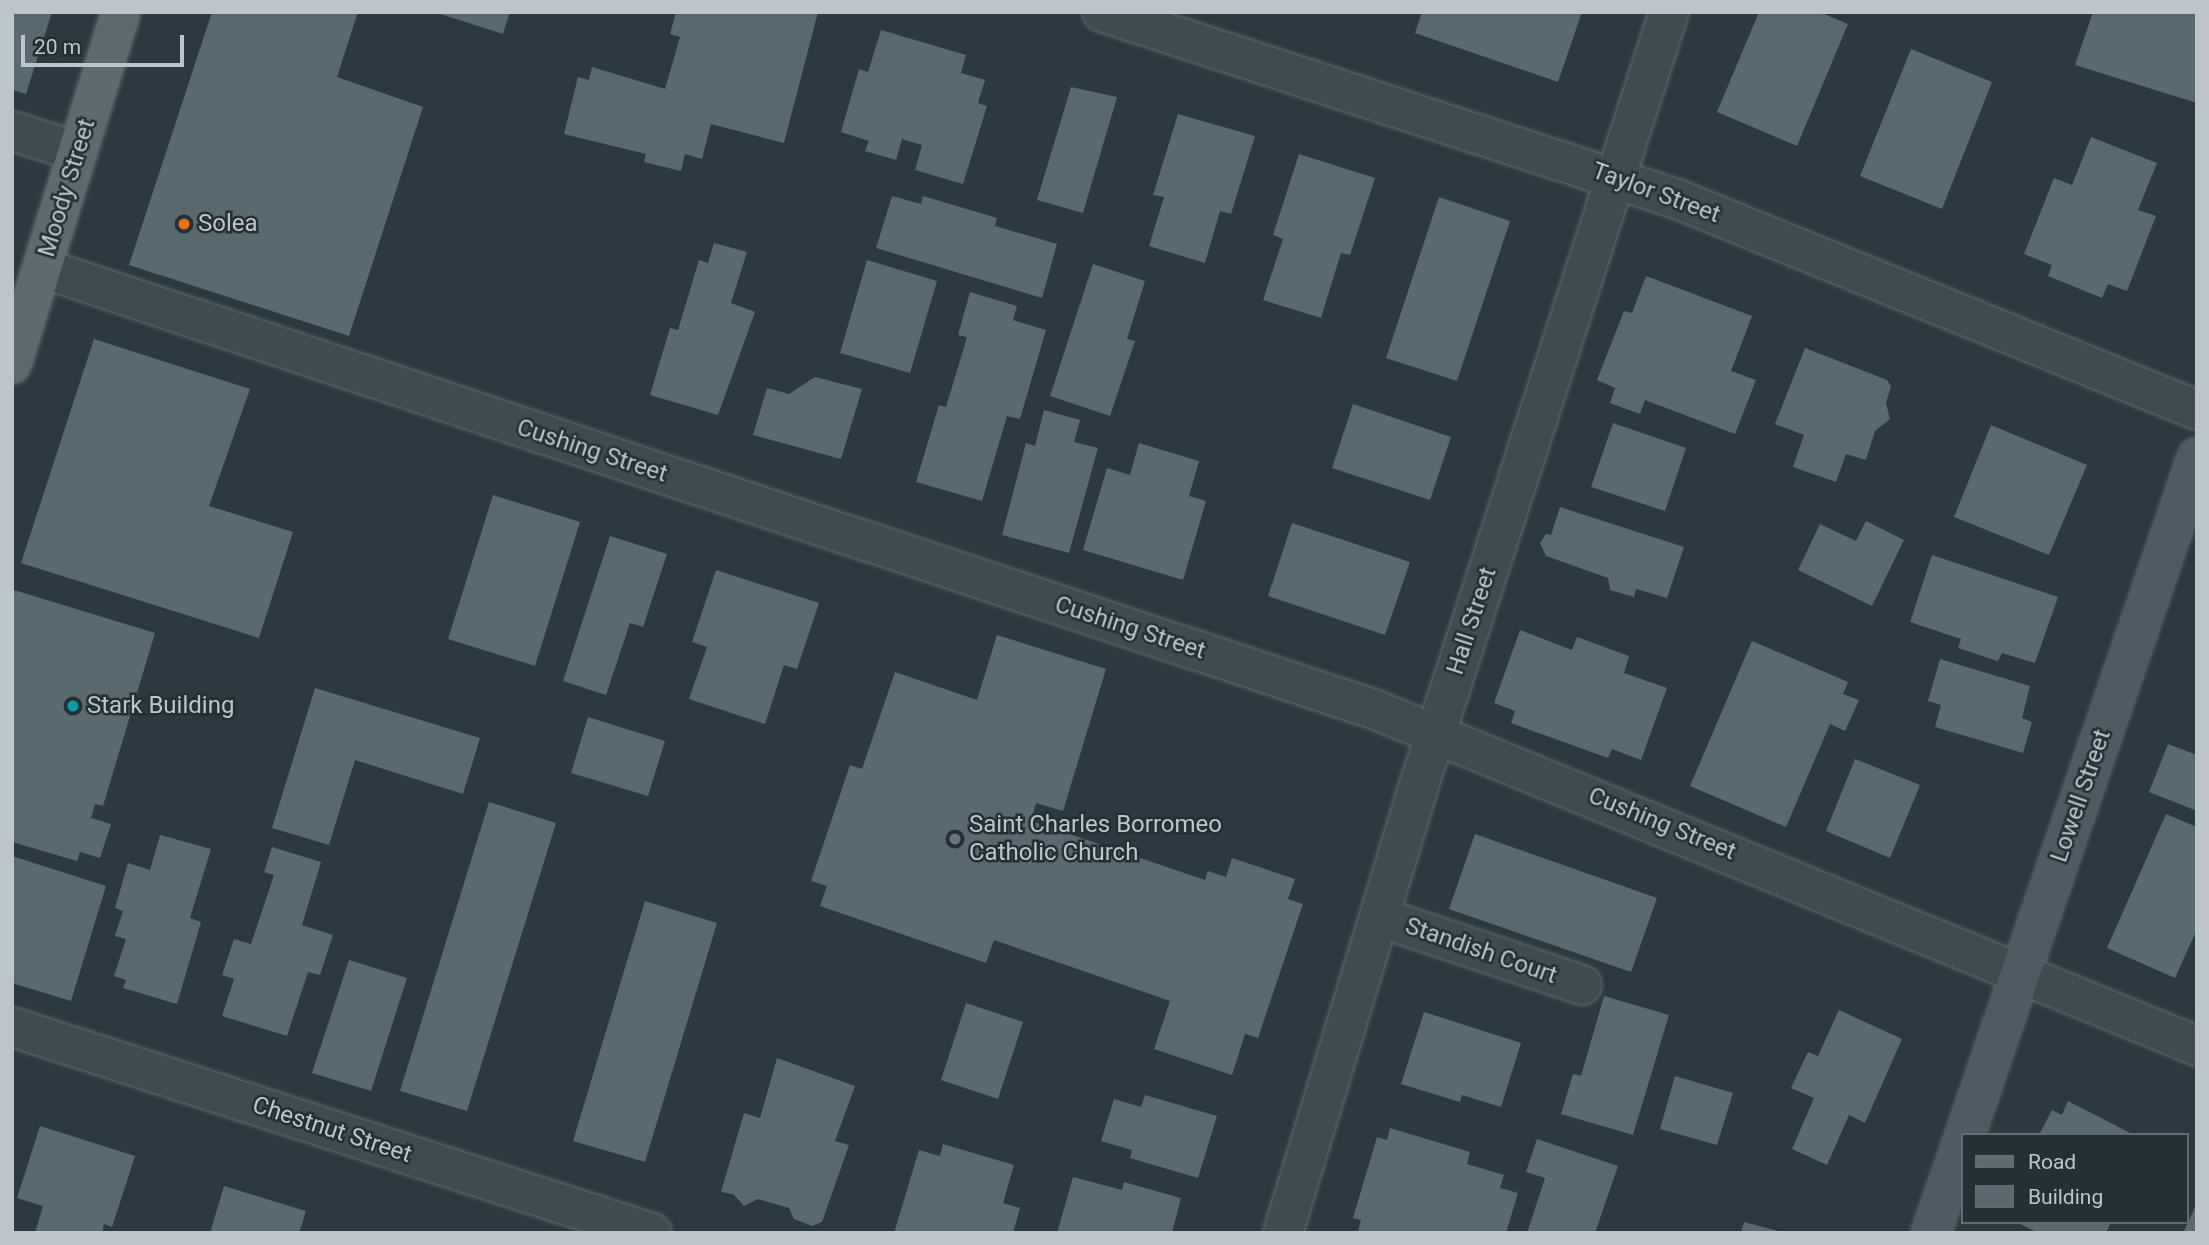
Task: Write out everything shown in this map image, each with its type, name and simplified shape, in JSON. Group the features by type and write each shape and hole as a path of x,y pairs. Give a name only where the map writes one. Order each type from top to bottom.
{"main road":[{"name":"Moody Street","path":"12,364 121,12"}],"street":[{"name":"Taylor Street","path":"1102,12 1615,177 2197,410"},
{"name":"Hall Street","path":"1283,1233 1436,732 1669,12"},
{"path":"12,131 78,152"},
{"name":"Cushing Street","path":"42,268 1436,732 2197,1046"},
{"name":"Lowell Street","path":"1966,1133 2197,458"},
{"name":"Standish Court","path":"1379,916 1582,985"},
{"name":"Chestnut Street","path":"12,1027 652,1233"},
{"path":"1931,1233 1960,1150"}],"building":[{"path":"12,12 52,12 26,94 12,90"},
{"path":"212,12 358,12 337,77 423,107 349,336 129,265"},
{"path":"434,12 510,12 503,34"},
{"path":"676,12 818,12 784,143 711,124 702,159 685,154 681,171 644,162 646,154 564,134 578,77 589,80 592,67 665,89 680,37 670,34"},
{"path":"1422,12 1582,12 1558,82 1415,33"},
{"path":"1759,12 1819,12 1848,24 1797,146 1717,112"},
{"path":"2093,12 2197,12 2197,103 2075,65"},
{"path":"881,30 966,55 961,73 985,80 978,103 987,106 963,184 915,170 922,145 902,139 896,160 865,151 869,141 841,132 859,69 868,72"},
{"path":"1911,49 1992,82 1942,209 1860,176"},
{"path":"1071,87 1117,97 1083,213 1037,200"},
{"path":"1178,114 1255,136 1231,214 1220,211 1205,263 1149,246 1164,197 1153,195"},
{"path":"2091,137 2157,163 2138,210 2156,216 2127,291 2108,284 2102,298 2048,276 2052,265 2024,254 2054,178 2072,185"},
{"path":"1299,154 1375,178 1350,255 1341,253 1321,318 1263,300 1283,239 1273,235"},
{"path":"892,196 921,204 923,196 997,218 995,226 1057,244 1042,298 876,248"},
{"path":"1439,197 1510,221 1457,381 1386,358"},
{"path":"714,243 747,252 731,303 755,312 718,415 650,395 670,328 678,330 699,260 708,263"},
{"path":"867,260 937,281 910,373 840,353"},
{"path":"1093,264 1145,281 1127,339 1135,341 1110,416 1050,396"},
{"path":"1646,276 1752,316 1731,371 1756,380 1735,434 1645,400 1640,414 1610,403 1615,388 1597,380 1624,311 1632,313"},
{"path":"970,292 1017,306 1013,320 1046,330 1020,419 1007,416 982,501 916,482 939,405 946,407 967,337 958,335"},
{"path":"94,339 250,389 209,506 293,532 259,638 21,563"},
{"path":"1805,348 1887,380 1891,386 1886,403 1890,419 1875,431 1866,460 1846,454 1836,482 1793,467 1804,435 1775,424"},
{"path":"815,377 862,389 841,459 753,435 767,388 789,394"},
{"path":"1353,404 1451,437 1430,500 1332,468"},
{"path":"1044,410 1080,420 1074,442 1098,448 1069,553 1002,535 1026,443 1035,446"},
{"path":"1613,423 1686,448 1665,511 1591,487"},
{"path":"1991,425 2087,465 2049,555 1954,517"},
{"path":"1139,443 1199,461 1189,496 1206,501 1183,580 1083,550 1107,468 1130,475"},
{"path":"493,495 580,522 535,666 448,639"},
{"path":"1560,507 1684,547 1667,598 1636,589 1634,597 1610,590 1608,578 1546,556 1540,543 1546,534 1551,535"},
{"path":"1866,521 1904,540 1872,606 1798,570 1820,524 1856,541"},
{"path":"1292,523 1410,562 1385,635 1268,596"},
{"path":"610,536 667,554 643,627 630,623 606,695 563,681"},
{"path":"1932,555 2058,597 2035,663 2002,653 1998,661 1958,648 1961,639 1910,622"},
{"path":"716,570 819,603 797,669 784,665 765,724 689,699 707,647 692,642"},
{"name":"Stark Building","path":"14,590 155,633 103,806 95,804 91,818 111,824 100,858 80,852 77,861 12,842"},
{"path":"1520,630 1572,650 1577,637 1629,656 1624,673 1667,688 1641,760 1612,749 1608,758 1511,723 1515,711 1494,703"},
{"name":"Saint Charles Borromeo Catholic Church","path":"997,635 1106,669 1063,811 1036,803 1031,821 1205,880 1208,871 1226,877 1232,858 1295,879 1288,899 1303,904 1258,1038 1245,1034 1232,1075 1154,1049 1170,1001 994,940 986,963 820,906 827,886 811,881 850,765 862,769 895,672 977,700"},
{"path":"1752,641 1848,682 1843,694 1859,700 1845,731 1830,724 1786,827 1690,786"},
{"path":"1940,659 2030,686 2022,718 2032,722 2023,753 1935,727 1941,705 1928,701"},
{"path":"315,688 480,738 463,794 355,760 329,845 272,828"},
{"path":"588,717 665,741 648,796 571,773"},
{"path":"2168,744 2197,755 2197,811 2149,792"},
{"path":"1855,759 1920,785 1890,858 1826,831"},
{"path":"489,802 556,823 467,1111 400,1091"},
{"path":"2166,814 2197,827 2197,929 2175,978 2107,948"},
{"path":"1475,834 1657,898 1631,972 1449,909"},
{"path":"160,835 211,849 190,918 201,922 177,1004 123,988 126,980 114,976 126,939 115,936 123,911 115,908 128,863 150,870"},
{"path":"272,847 321,862 302,925 333,935 320,975 308,972 287,1036 222,1016 234,979 222,975 234,939 251,944 274,875 264,872"},
{"path":"12,856 106,886 71,1001 12,983"},
{"path":"645,901 717,923 645,1162 573,1141"},
{"path":"349,960 407,978 371,1091 312,1073"},
{"path":"1604,996 1669,1015 1633,1135 1561,1114 1573,1074 1581,1076"},
{"path":"966,1003 1023,1022 998,1099 941,1080"},
{"path":"1839,1010 1902,1039 1865,1123 1849,1115 1827,1165 1792,1149 1814,1098 1791,1088 1808,1052 1818,1056"},
{"path":"1424,1012 1521,1043 1501,1107 1462,1095 1460,1102 1401,1084"},
{"path":"777,1058 855,1086 835,1141 849,1145 822,1222 812,1226 794,1219 789,1208 758,1199 744,1206 733,1194 721,1192 744,1113 760,1118"},
{"path":"1675,1076 1733,1093 1717,1145 1660,1129"},
{"path":"1145,1095 1217,1116 1198,1178 1130,1158 1132,1150 1101,1141 1114,1099 1141,1107"},
{"path":"2068,1101 2130,1133 2040,1133 2052,1110 2062,1115"},
{"path":"40,1126 135,1156 112,1227 104,1224 102,1233 35,1233 43,1206 17,1198"},
{"path":"1390,1128 1470,1152 1467,1164 1504,1175 1500,1188 1518,1193 1506,1233 1358,1231 1361,1220 1353,1218 1377,1137 1387,1140"},
{"path":"1537,1139 1618,1166 1595,1233 1527,1233 1545,1178 1526,1172"},
{"path":"943,1144 1014,1165 1003,1203 1020,1208 1013,1233 894,1233 919,1150 940,1156"},
{"path":"1073,1177 1122,1190 1124,1182 1181,1198 1172,1233 1057,1233"},
{"path":"224,1186 306,1211 299,1233 210,1233"},
{"path":"2197,1203 2197,1233 2183,1233"},
{"path":"1744,1222 1782,1232 1782,1233 1741,1233"},
{"path":"2021,1224 2110,1224 2106,1233 2038,1233"}],"place":[{"name":"Solea","path":"184,224"},
{"name":"Stark Building","path":"73,706"},
{"name":"Saint Charles Borromeo Catholic Church","path":"955,839"}]}
